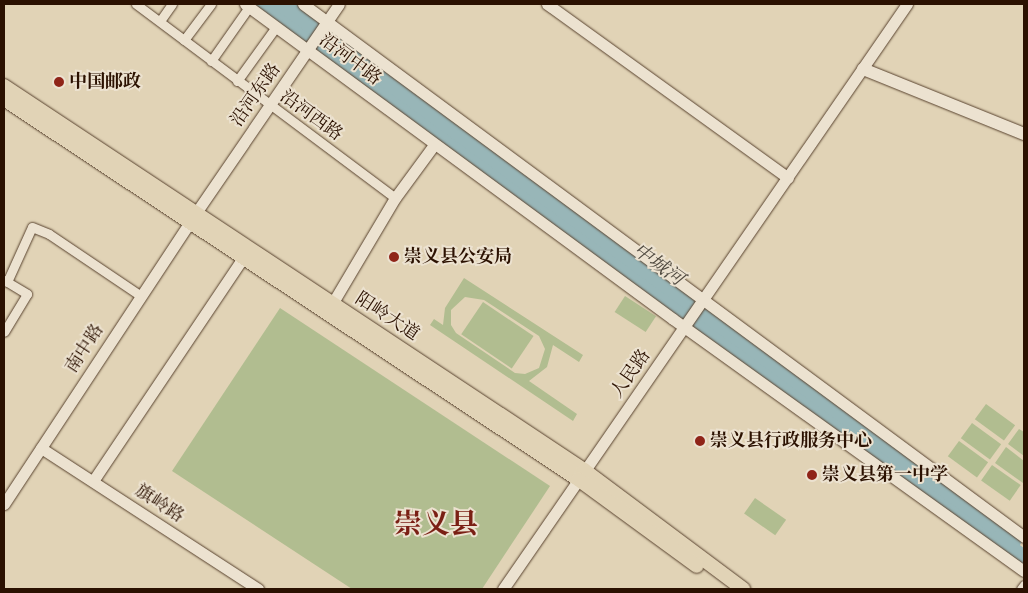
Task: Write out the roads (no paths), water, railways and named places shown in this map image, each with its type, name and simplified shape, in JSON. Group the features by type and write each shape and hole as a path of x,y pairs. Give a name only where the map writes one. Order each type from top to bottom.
{"main road":[{"path":"863,69 1024,134"},
{"name":"阳岭大道","path":"4,86 192,219 243,258 581,474 728,589"},
{"name":"阳岭大道","path":"4,99 192,219 332,304 581,474 743,589"}],"street":[{"name":"沿河西路","path":"136,4 269,106 395,198"},
{"path":"160,21 172,4"},
{"path":"184,40 211,4"},
{"path":"303,4 326,25 1024,537"},
{"name":"沿河东路","path":"192,219 269,106 311,49 339,4"},
{"path":"547,4 788,178"},
{"name":"人民路","path":"503,589 907,4"},
{"path":"211,61 247,6"},
{"name":"沿河中路","path":"247,6 311,49 434,145 686,325 1024,571"},
{"path":"237,81 276,27"},
{"path":"332,304 395,198 434,145"},
{"name":"南中路","path":"4,504 192,219"},
{"path":"4,332 27,294 5,281 32,227 49,234 141,296"},
{"path":"93,481 243,258"},
{"name":"旗岭路","path":"40,448 258,589"},
{"path":"1021,589 1024,585"}],"waterway":[{"path":"260,4 1004,550"},
{"path":"282,4 1014,540"},
{"name":"中城河","path":"998,539 1024,558"}],"place":[{"name":"中国邮政","path":"59,82"},
{"name":"崇义县公安局","path":"394,257"},
{"name":"崇义县行政服务中心","path":"700,441"},
{"name":"崇义县第一中学","path":"812,475"}],"district":[{"name":"崇义县","path":"436,525"}]}
